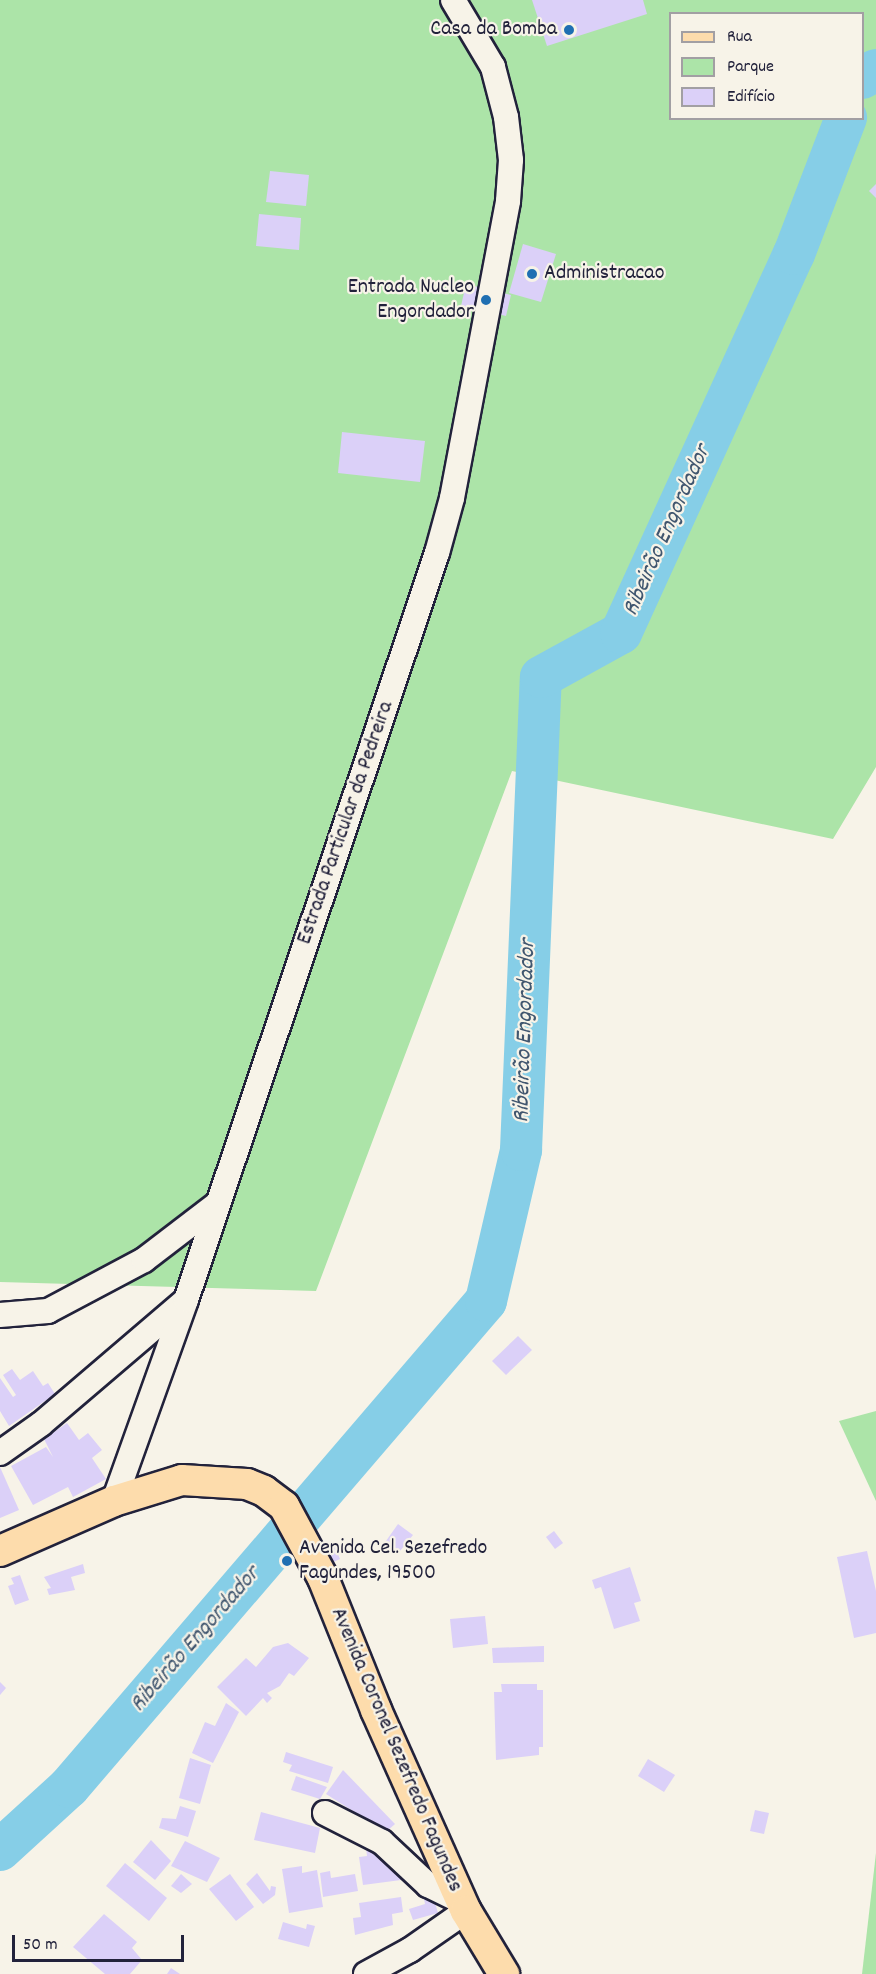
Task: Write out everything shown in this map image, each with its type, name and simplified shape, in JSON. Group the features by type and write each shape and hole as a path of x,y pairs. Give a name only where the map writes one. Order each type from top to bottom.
{"main road":[{"name":"Avenida Coronel Sezefredo Fagundes","path":"0,1551 114,1501 182,1480 236,1481 264,1491 285,1507 323,1578 464,1906 504,1974"}],"street":[{"name":"Estrada Particular da Pedreira","path":"114,1501 186,1300 437,553 452,498 508,201 511,160 506,117 493,67 453,0"},
{"path":"0,1315 29,1314 58,1306 144,1260 217,1203"},
{"path":"0,1453 41,1424 186,1300"},
{"path":"325,1814 382,1842 428,1885 464,1906 410,1950 366,1974"}],"green space":[{"path":"0,0 876,0 876,767 833,839 512,771 316,1291 0,1282"},
{"path":"876,1411 876,1501 839,1421"},
{"path":"876,1853 876,1974 862,1974"}],"building":[{"name":"Casa da Bomba","path":"532,0 643,0 647,14 547,46"},
{"path":"270,171 309,175 306,206 266,202"},
{"path":"876,184 876,198 869,191"},
{"path":"259,214 301,218 299,250 256,246"},
{"name":"Administracao","path":"523,244 556,254 541,302 509,293"},
{"name":"Entrada Nucleo Engordador","path":"466,284 511,295 506,316 461,306"},
{"path":"342,432 425,441 420,482 338,473"},
{"path":"518,1336 532,1350 506,1375 492,1361"},
{"path":"12,1369 20,1380 33,1371 43,1386 48,1383 55,1394 9,1426 0,1411 0,1378 13,1397 16,1395 3,1375"},
{"path":"67,1423 79,1440 88,1433 102,1450 92,1458 106,1479 73,1497 68,1487 33,1505 11,1466 46,1447 53,1457 44,1439"},
{"path":"0,1467 19,1510 0,1518"},
{"path":"398,1524 413,1535 400,1551 386,1541"},
{"path":"554,1531 563,1543 555,1549 546,1537"},
{"path":"333,1543 340,1559 329,1564 321,1548"},
{"path":"867,1551 876,1591 876,1633 854,1638 837,1557"},
{"path":"83,1564 85,1573 71,1577 75,1590 49,1595 47,1589 51,1588 44,1577"},
{"path":"630,1567 641,1601 634,1603 640,1621 614,1629 601,1587 595,1589 592,1580"},
{"path":"20,1575 29,1600 15,1605 8,1586 14,1584 11,1578"},
{"path":"485,1616 488,1644 453,1648 450,1619"},
{"path":"288,1643 309,1658 294,1676 289,1673 280,1686 267,1693 272,1698 267,1703 263,1698 246,1716 217,1687 246,1658 256,1667 273,1647"},
{"path":"544,1646 544,1662 493,1663 492,1648"},
{"path":"0,1682 6,1688 0,1695"},
{"path":"501,1684 537,1684 537,1690 543,1690 543,1747 539,1747 539,1755 496,1760 494,1692 502,1692"},
{"path":"226,1703 239,1712 213,1763 192,1753 205,1722 215,1726"},
{"path":"286,1752 333,1767 328,1783 289,1771 292,1765 283,1762"},
{"path":"190,1758 211,1765 200,1804 179,1798"},
{"path":"648,1759 675,1775 664,1792 638,1776"},
{"path":"343,1770 395,1824 386,1832 326,1794"},
{"path":"296,1776 327,1787 320,1799 291,1790"},
{"path":"180,1806 196,1811 188,1837 159,1828 162,1818 176,1819"},
{"path":"755,1810 769,1813 764,1834 750,1831"},
{"path":"261,1812 320,1828 315,1853 254,1840"},
{"path":"151,1840 171,1861 155,1880 133,1862"},
{"path":"185,1841 220,1858 207,1882 171,1866"},
{"path":"381,1847 400,1865 401,1880 363,1885 359,1857 367,1856 366,1848"},
{"path":"125,1863 167,1898 149,1921 106,1886"},
{"path":"302,1866 302,1873 317,1870 323,1907 289,1913 282,1869"},
{"path":"330,1871 331,1878 355,1874 358,1891 323,1897 320,1873"},
{"path":"257,1873 270,1891 271,1886 276,1887 275,1895 263,1904 246,1884"},
{"path":"181,1874 192,1884 181,1893 171,1886"},
{"path":"230,1874 254,1907 236,1921 209,1889"},
{"path":"433,1896 438,1913 413,1920 409,1909 425,1904 424,1899"},
{"path":"401,1897 403,1912 392,1914 393,1925 355,1935 353,1918 361,1917 359,1903"},
{"path":"104,1914 137,1942 132,1948 142,1960 130,1974 105,1974 73,1947"},
{"path":"283,1922 306,1929 307,1924 315,1926 309,1947 278,1939"},
{"path":"171,1968 180,1974 167,1974"}],"waterway":[{"name":"Ribeirão Engordador","path":"864,77 876,70"},
{"name":"Ribeirão Engordador","path":"0,1850 69,1787 486,1301 521,1150 541,677 621,633 794,254 845,120"}],"place":[{"name":"Casa da Bomba","path":"569,30"},
{"name":"Administracao","path":"532,274"},
{"name":"Entrada Nucleo Engordador","path":"486,300"},
{"name":"Avenida Cel. Sezefredo Fagundes, 19500","path":"287,1561"}]}
